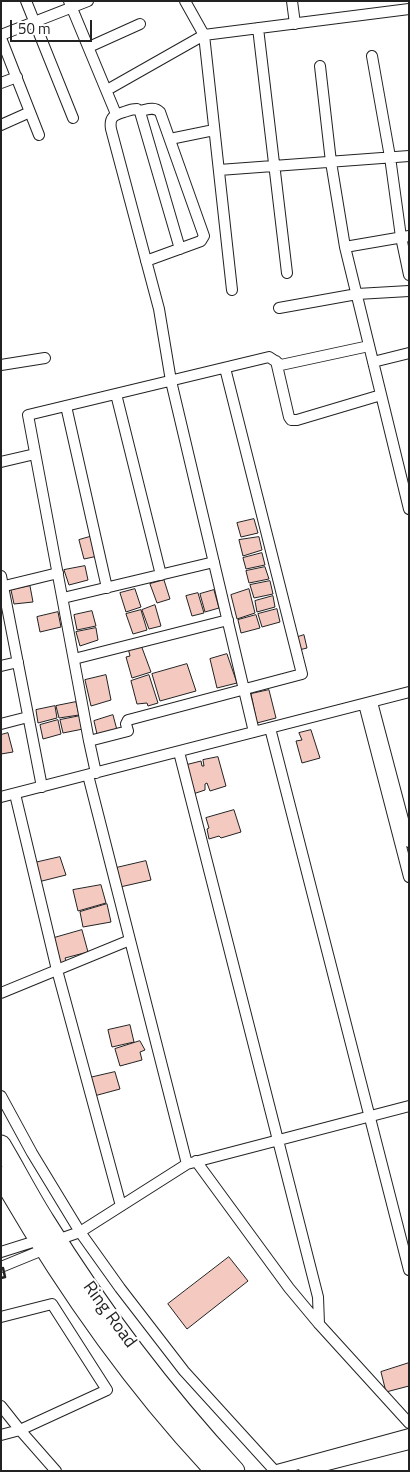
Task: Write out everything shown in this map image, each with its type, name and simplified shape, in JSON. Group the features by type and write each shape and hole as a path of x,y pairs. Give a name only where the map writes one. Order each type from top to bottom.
{"highway":[{"name":"Ring Road","path":"1,1145 47,1243 165,1390 235,1471"},
{"name":"Ring Road","path":"1,1176 47,1243 99,1331 214,1471"}],"street":[{"path":"26,1 73,118"},
{"path":"39,135 1,37 71,5 88,1"},
{"path":"185,1 204,35 232,290"},
{"path":"292,1 295,24"},
{"path":"71,5 116,114"},
{"path":"107,90 204,35 409,9"},
{"path":"89,47 140,24"},
{"path":"258,28 287,273"},
{"path":"372,56 405,237 409,275"},
{"path":"320,66 331,162 345,248 409,509"},
{"path":"1,83 16,77"},
{"path":"146,261 201,241 204,236 160,112 157,109 139,111 133,109 114,115 111,119 111,129 146,261 159,309 171,381 254,732"},
{"path":"139,111 180,249"},
{"path":"1,125 30,112"},
{"path":"170,139 214,130"},
{"path":"219,170 409,156"},
{"path":"345,248 405,237"},
{"path":"279,308 356,294 409,291"},
{"path":"369,346 281,365 269,358 28,416 89,740 92,774 130,940 192,1163 319,1324 409,1423"},
{"path":"373,362 409,353"},
{"path":"1,366 45,358"},
{"path":"276,361 291,420 297,420 381,395"},
{"path":"89,740 128,732 126,724 128,720 302,674 225,368"},
{"path":"116,394 161,575"},
{"path":"66,406 107,588"},
{"path":"1,462 36,454"},
{"path":"63,598 214,562"},
{"path":"42,787 2,583 58,573"},
{"path":"74,659 228,620"},
{"path":"1,666 18,662"},
{"path":"1,797 409,692"},
{"path":"368,703 409,842"},
{"path":"368,703 409,877"},
{"path":"1,724 28,717"},
{"path":"270,728 409,1270"},
{"path":"179,752 318,1297 319,1324"},
{"path":"15,794 57,970 121,1206"},
{"path":"1,993 130,940"},
{"path":"1,1096 32,1153 80,1232 120,1288 184,1371 274,1471 409,1434"},
{"path":"1,1252 47,1243 80,1232 192,1163 409,1106"},
{"path":"1,1267 47,1243"},
{"path":"1,1317 52,1304 107,1390 20,1430 1,1434"},
{"path":"1,1406 56,1471"},
{"path":"304,1471 319,1469 409,1444"}],"building":[{"path":"254,519 258,533 241,537 237,523"},
{"path":"93,536 98,556 84,559 79,540"},
{"path":"259,537 262,550 243,556 239,540"},
{"path":"262,553 265,565 246,569 243,558"},
{"path":"85,566 88,580 69,585 64,570"},
{"path":"265,567 269,579 249,583 246,571"},
{"path":"164,580 170,599 157,603 150,584"},
{"path":"270,581 273,594 254,598 250,585"},
{"path":"30,586 33,602 14,604 11,590"},
{"path":"135,589 141,607 126,612 120,593"},
{"path":"249,589 255,613 237,619 231,595"},
{"path":"214,590 219,608 205,612 200,594"},
{"path":"198,593 204,613 192,616 186,596"},
{"path":"273,596 275,607 257,612 255,601"},
{"path":"155,605 161,626 149,629 142,610"},
{"path":"277,609 280,622 262,627 258,614"},
{"path":"141,610 147,630 133,634 126,614"},
{"path":"92,611 96,626 77,630 74,615"},
{"path":"58,612 61,627 40,632 37,617"},
{"path":"256,615 260,628 241,633 238,620"},
{"path":"96,628 98,640 80,646 76,632"},
{"path":"304,635 307,648 299,650 295,638"},
{"path":"141,645 151,672 132,678 126,657 130,656 128,648"},
{"path":"227,654 237,683 217,688 210,659"},
{"path":"187,664 196,691 160,701 152,674"},
{"path":"106,675 111,700 91,706 85,680"},
{"path":"149,675 158,703 148,706 147,703 137,704 131,681"},
{"path":"269,690 276,718 257,723 251,694"},
{"path":"76,702 79,715 59,718 56,706"},
{"path":"55,706 57,718 38,723 36,710"},
{"path":"113,715 117,730 97,734 94,721"},
{"path":"80,716 83,729 63,733 60,720"},
{"path":"58,720 61,734 43,739 40,725"},
{"path":"311,730 320,758 302,763 296,741 302,740 299,733"},
{"path":"8,733 13,752 1,754 1,735"},
{"path":"218,757 226,786 210,791 207,783 205,784 205,790 193,794 185,765 201,761 202,766 204,766 203,760"},
{"path":"234,810 241,832 221,838 219,836 209,839 207,829 209,828 206,818"},
{"path":"60,857 66,875 38,882 34,863"},
{"path":"146,861 151,880 120,887 116,868"},
{"path":"101,885 106,903 78,911 73,890"},
{"path":"107,904 111,922 83,927 80,912"},
{"path":"82,930 88,952 65,958 67,963 61,965 54,938"},
{"path":"130,1025 134,1042 112,1047 108,1030"},
{"path":"140,1041 145,1050 140,1052 142,1060 120,1066 115,1049"},
{"path":"115,1072 120,1089 94,1096 89,1078"},
{"path":"229,1257 248,1281 187,1329 168,1304"},
{"path":"409,1363 409,1386 386,1392 381,1372"}],"wall":[{"path":"1,1278 5,1277 3,1268"}]}
